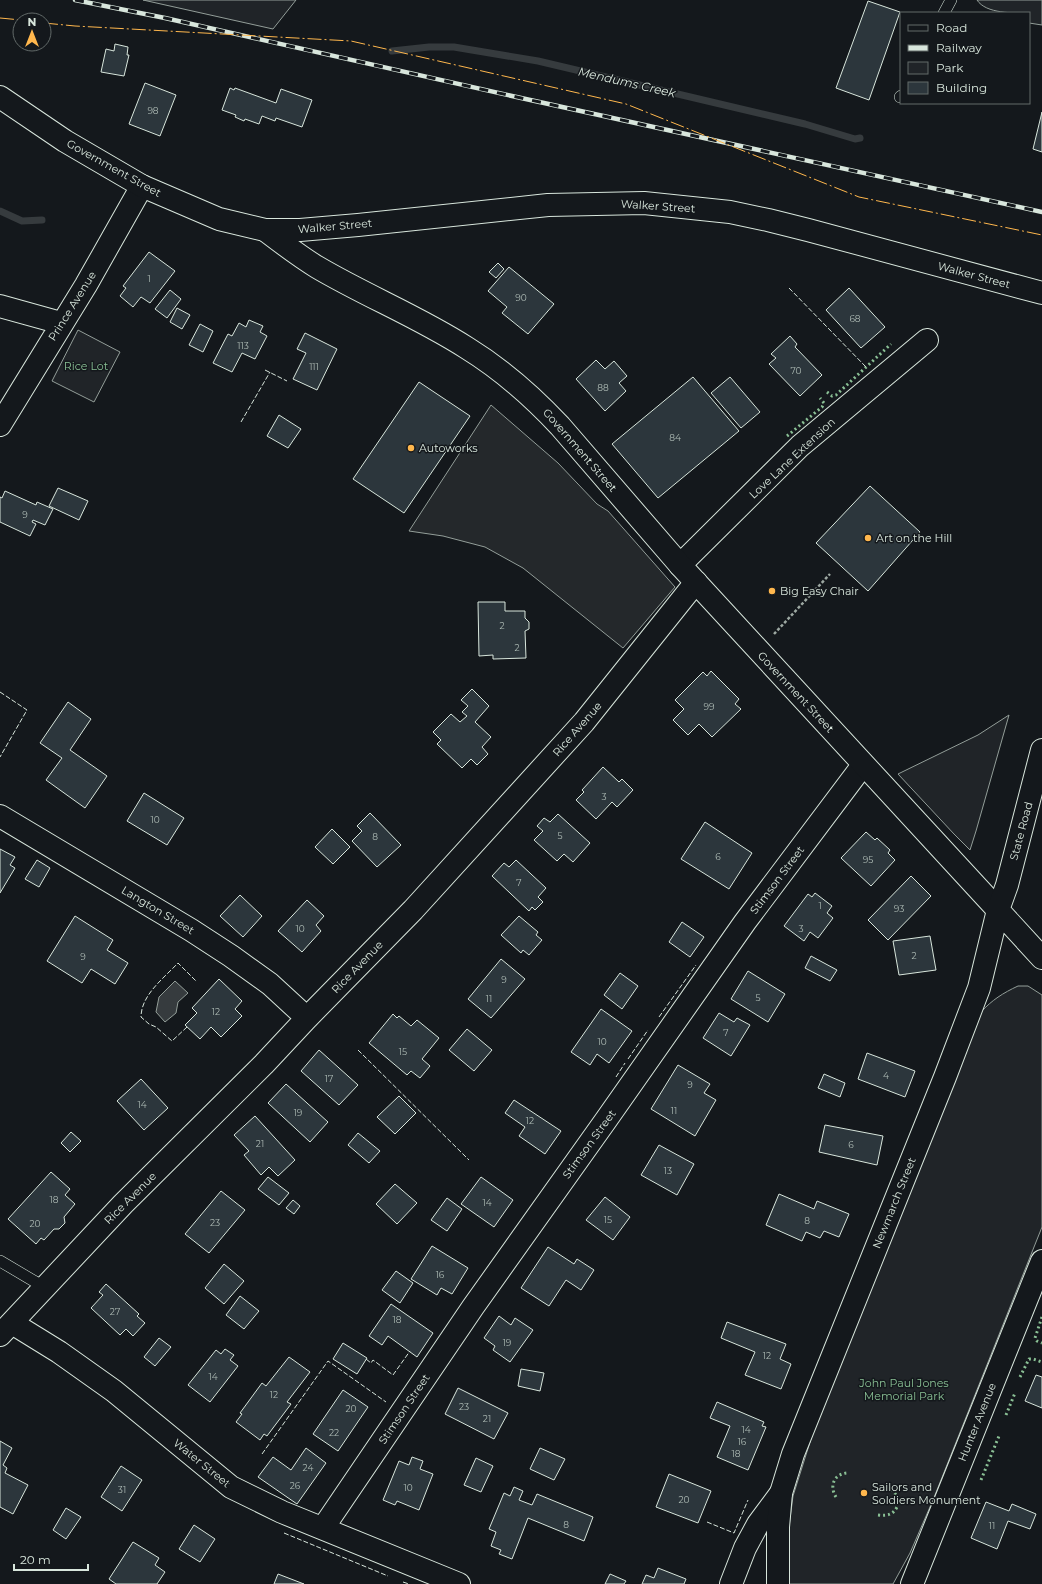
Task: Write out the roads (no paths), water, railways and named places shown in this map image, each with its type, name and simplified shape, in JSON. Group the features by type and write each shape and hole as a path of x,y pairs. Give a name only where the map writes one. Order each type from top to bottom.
{"street":[{"name":"Government Street","path":"0,97 65,141 142,186 190,208 219,219 265,230 316,267 431,326 467,347 497,368 542,407 560,426 680,565 1042,958"},
{"name":"Prince Avenue","path":"0,425 61,323 86,285 142,186"},
{"name":"Walker Street","path":"265,230 300,230 358,225 548,205 644,203 730,212 775,222 1042,293"},
{"path":"0,306 61,323"},
{"name":"Love Lane Extension","path":"680,565 800,446 928,340"},
{"name":"Rice Avenue","path":"6,1329 123,1204 264,1064 413,910 584,722 696,582"},
{"name":"State Road","path":"998,910 1007,885 1042,750"},
{"name":"Stimson Street","path":"323,1528 473,1306 606,1120 744,922 864,765"},
{"name":"Langton Street","path":"0,816 217,946 270,984 307,1018"},
{"name":"Newmarch Street","path":"778,1584 778,1527 782,1493 794,1454 959,1043 978,988 998,910"},
{"name":"Hunter Avenue","path":"912,1584 1042,1261"},
{"name":"Water Street","path":"6,1329 59,1352 114,1391 231,1487 275,1509 459,1584"},
{"name":"Newmarch Street","path":"732,1584 745,1548 758,1524 782,1493"}],"lane":[{"path":"945,12 952,0"},
{"path":"0,1261 44,1287"}],"waterway":[{"name":"Mendums Creek","path":"392,51 429,47 454,47 538,61 805,124 855,139 860,138"},
{"name":"Mendums Creek","path":"0,211 22,221 42,220"}],"railway":[{"path":"75,0 165,18 512,96 1042,212"}],"place":[{"name":"Autoworks","path":"411,448"},
{"name":"Art on the Hill","path":"868,538"},
{"name":"Big Easy Chair","path":"772,591"},
{"name":"Sailors and Soldiers Monument","path":"864,1493"}],"park label":[{"name":"Rice Lot","path":"86,366"},
{"name":"John Paul Jones Memorial Park","path":"904,1389"}]}
